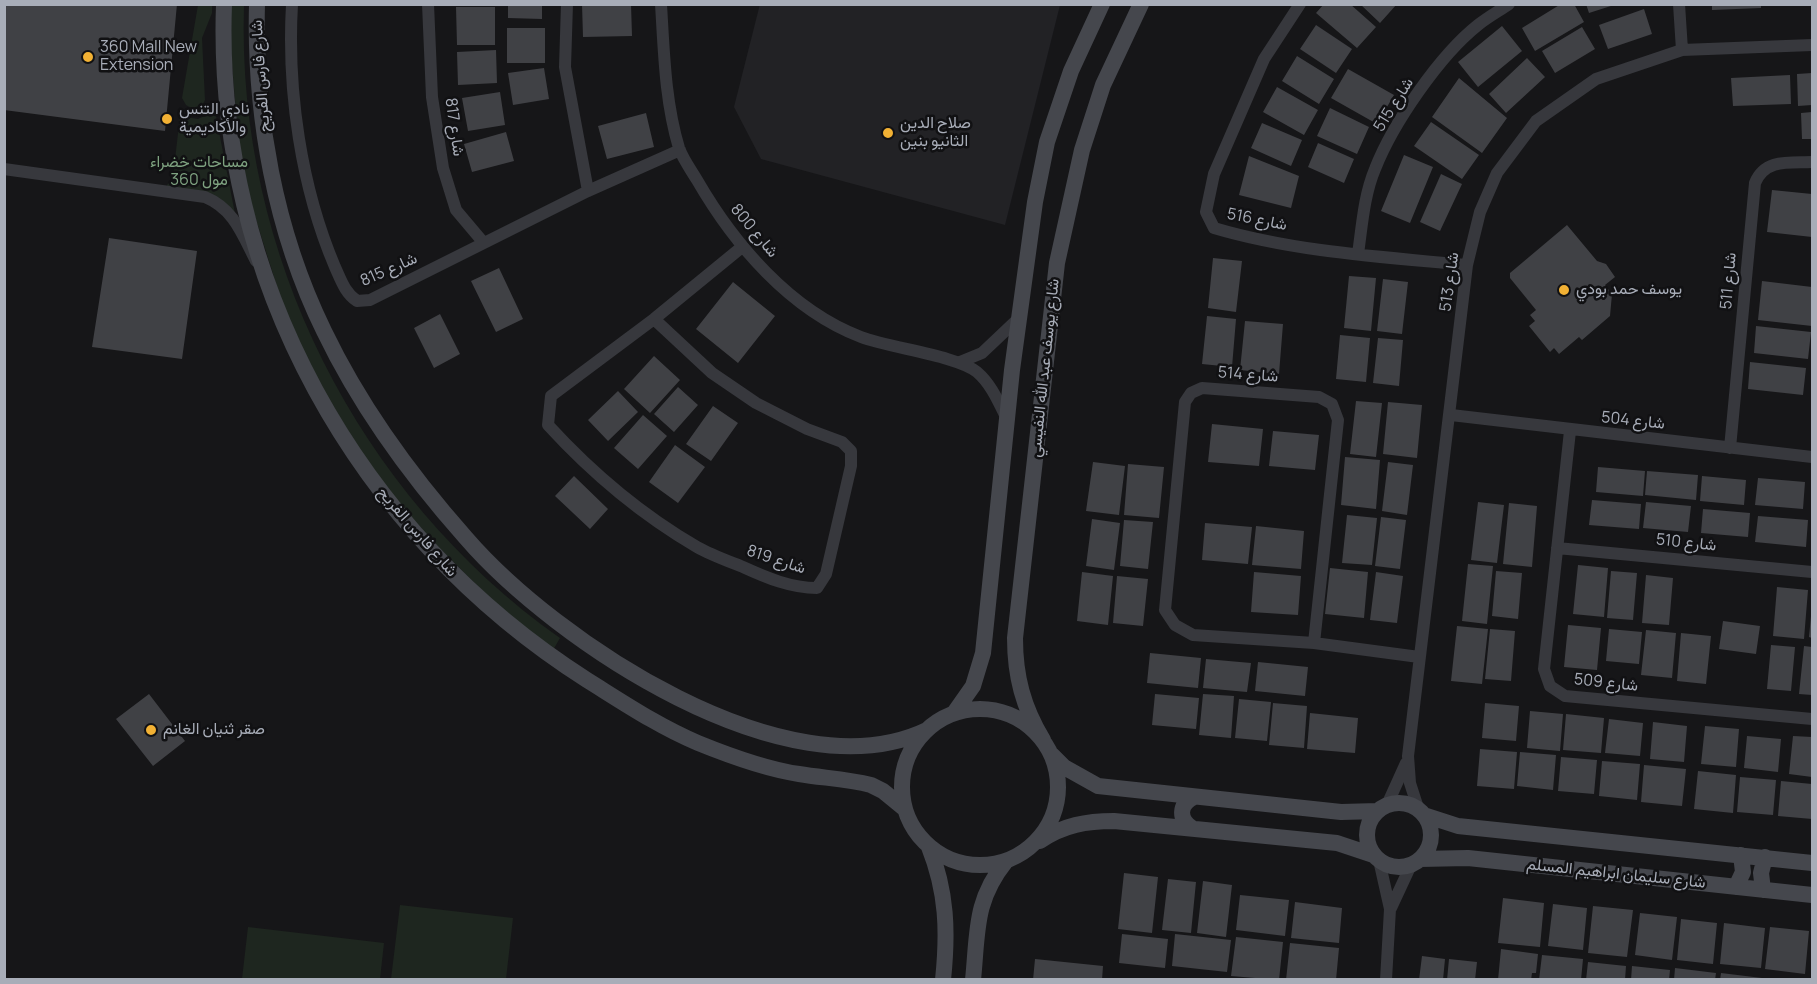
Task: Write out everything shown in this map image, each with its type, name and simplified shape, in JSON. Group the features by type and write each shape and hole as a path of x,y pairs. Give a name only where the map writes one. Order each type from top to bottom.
{"street":[{"name":"شارع فارس الفريح","path":"224,4 223,35 229,122 244,209 264,278 291,346 331,418 370,477 406,523 450,572 495,613 544,653 639,714 669,730 764,766 871,785 883,791 905,809"},
{"name":"شارع فارس الفريح","path":"256,4 262,119 276,200 298,266 323,329 361,400 395,448 467,540 563,625 651,685 714,716 782,737 850,747 882,746 927,730"},
{"name":"شارع 815","path":"292,4 290,41 296,112 309,187 327,247 346,291 357,301 370,300 588,191 680,150"},
{"name":"شارع 817","path":"428,4 432,97 443,168 456,210 483,242"},
{"path":"567,4 566,67 588,191"},
{"name":"شارع 800","path":"661,4 665,77 680,150 711,204 742,246 786,291 859,337 894,348 960,362 977,371 992,389 1008,420"},
{"name":"شارع يوسف عبد الله النفيسي","path":"954,713 973,686 983,653 1026,257 1047,142 1071,71 1102,4"},
{"name":"شارع يوسف عبد الله النفيسي","path":"1047,746 1032,722 1017,681 1015,638 1057,263 1082,150 1102,86 1141,4"},
{"name":"شارع 516","path":"1300,4 1264,59 1235,121 1214,174 1206,212 1214,228 1246,238 1358,254 1467,265"},
{"name":"شارع 515","path":"1358,254 1365,202 1375,169 1401,121 1442,61 1478,24 1509,4"},
{"path":"1679,4 1682,50"},
{"name":"شارع 513","path":"1421,813 1410,783 1408,756 1419,657 1451,415 1467,265 1479,212 1497,172 1536,121 1596,79 1682,50 1812,45"},
{"name":"شارع 511","path":"1730,448 1755,183 1761,172 1770,165 1812,162"},
{"path":"4,169 196,195 217,202 236,221 264,278"},
{"name":"شارع 819","path":"654,319 712,373 756,403 807,429 842,441 851,451 851,466 826,574 817,588 800,588 761,576 698,548 645,512 579,459 548,425 551,396 654,319 742,246"},
{"path":"960,362 982,353 1020,317"},
{"name":"شارع 514","path":"1314,643 1338,420 1332,404 1319,397 1202,388 1191,393 1185,402 1164,610 1175,625 1193,635 1314,643 1419,657"},
{"name":"شارع 504","path":"1451,415 1570,431 1812,457"},
{"name":"شارع 509","path":"1570,431 1544,669 1546,681 1554,690 1572,697 1812,719"},
{"name":"شارع 510","path":"1557,548 1812,572"},
{"path":"1390,909 1415,862 1429,846 1431,835 1421,813 1410,805 1341,813 1098,786 1064,767 1025,723 1003,712 979,709 954,713 927,730 914,747 905,766 902,787 905,809 914,830 929,847 953,861 980,866 1006,861 1070,825 1092,821 1192,828 1337,843 1400,867 1415,862"},
{"path":"1032,846 1048,826 1057,802 1058,777 1047,746"},
{"name":"شارع 513","path":"1383,808 1408,756"},
{"path":"1192,828 1182,819 1181,812 1188,800 1194,797"},
{"path":"1383,808 1372,818 1367,837 1376,857 1390,909 1386,980"},
{"name":"شارع سليمان ابراهيم المسلم","path":"1421,813 1458,826 1812,863"},
{"path":"929,847 941,881 947,916 943,980"},
{"path":"1736,887 1743,872 1741,855"},
{"path":"1763,890 1761,873 1765,857"},
{"name":"شارع سليمان ابراهيم المسلم","path":"1415,862 1462,858 1812,895"},
{"path":"973,980 978,923 983,899 995,875 1006,861"}],"shaded area":[{"name":"صلاح الدين الثانيو بنين","path":"760,4 1060,5 1005,225 761,159 734,107"}],"green space":[{"name":"مساحات خضراء 360 مول","path":"198,5 212,5 212,13 202,38 205,100 199,107 191,108 182,98"},
{"name":"مساحات خضراء 360 مول","path":"227,5 244,5 247,97 261,188 287,276 323,360 369,440 424,513 488,580 560,638 552,652 520,628 391,500 296,347 241,172"},
{"name":"مساحات خضراء 360 مول","path":"215,111 238,229 216,207 165,188 173,177 180,116 198,119"},
{"path":"400,905 513,918 506,979 391,979"},
{"path":"248,927 384,943 380,979 242,979"}],"building":[{"name":"360 Mall New Extension","path":"4,4 177,4 165,131 4,110"},
{"path":"508,4 542,4 542,19 508,18"},
{"path":"582,4 631,4 632,36 583,37"},
{"path":"1324,4 1350,4 1376,27 1357,48 1316,13"},
{"path":"1360,4 1397,4 1380,23"},
{"path":"1561,4 1574,4 1584,22 1535,51 1522,28"},
{"path":"1586,4 1614,4 1614,5 1589,13"},
{"path":"1712,4 1761,4 1761,8 1712,10"},
{"path":"456,7 495,7 495,45 457,45"},
{"path":"1644,9 1652,34 1608,49 1599,25"},
{"path":"1316,25 1352,49 1336,73 1300,49"},
{"path":"1502,26 1522,51 1478,87 1458,62"},
{"path":"1582,27 1595,49 1555,73 1542,51"},
{"path":"507,28 545,28 545,63 507,63"},
{"path":"496,50 497,83 458,85 457,52"},
{"path":"1297,56 1334,79 1319,104 1282,81"},
{"path":"1527,58 1545,77 1506,113 1489,94"},
{"path":"544,68 549,99 513,105 508,73"},
{"path":"1348,69 1394,95 1377,124 1331,98"},
{"path":"1812,73 1812,105 1798,106 1797,74"},
{"path":"1790,75 1791,104 1733,106 1731,78"},
{"path":"1459,78 1507,118 1482,153 1432,117"},
{"path":"1277,87 1318,110 1304,135 1263,112"},
{"path":"500,92 505,125 468,131 462,98"},
{"path":"1330,108 1369,127 1357,154 1317,136"},
{"path":"1812,112 1812,139 1802,139 1801,113"},
{"path":"646,113 654,147 607,159 598,126"},
{"path":"1431,122 1479,155 1462,179 1414,146"},
{"path":"1262,123 1302,140 1291,166 1251,148"},
{"path":"506,132 514,161 472,172 464,144"},
{"path":"1318,143 1354,159 1344,183 1308,167"},
{"path":"1404,155 1433,167 1410,223 1381,211"},
{"path":"1249,156 1299,176 1291,208 1239,195"},
{"path":"1441,174 1462,184 1440,231 1420,222"},
{"path":"1772,190 1812,194 1812,237 1767,232"},
{"name":"يوسف حمد بودي","path":"1567,225 1597,261 1606,264 1615,277 1605,285 1612,294 1610,316 1582,340 1579,337 1559,354 1554,348 1550,352 1529,326 1535,321 1530,315 1536,310 1510,278 1510,273"},
{"path":"109,238 197,251 182,359 92,347"},
{"path":"1213,258 1242,261 1236,312 1208,308"},
{"path":"499,268 523,319 496,332 471,281"},
{"path":"1349,276 1376,278 1371,331 1344,328"},
{"path":"1383,279 1408,282 1402,334 1377,331"},
{"path":"1762,281 1812,287 1812,326 1758,320"},
{"path":"733,282 775,316 738,363 696,329"},
{"path":"440,314 460,354 434,368 414,328"},
{"path":"1207,316 1236,319 1232,367 1202,364"},
{"path":"1245,321 1283,324 1279,374 1240,370"},
{"path":"1756,326 1811,332 1808,359 1754,353"},
{"path":"1340,335 1370,338 1366,382 1336,379"},
{"path":"1378,338 1403,340 1399,386 1373,383"},
{"path":"654,356 680,380 650,413 624,389"},
{"path":"1750,362 1806,368 1803,395 1748,389"},
{"path":"678,387 698,405 674,432 654,414"},
{"path":"618,391 638,412 608,441 588,420"},
{"path":"1356,401 1382,403 1376,457 1350,454"},
{"path":"1388,402 1422,405 1417,458 1383,454"},
{"path":"713,406 738,423 711,461 686,444"},
{"path":"643,415 667,436 638,469 614,448"},
{"path":"1212,424 1263,429 1259,466 1208,462"},
{"path":"1273,431 1319,435 1315,470 1269,466"},
{"path":"675,445 705,467 678,503 649,482"},
{"path":"1345,457 1380,460 1376,509 1341,505"},
{"path":"1093,462 1125,466 1119,515 1086,511"},
{"path":"1388,462 1413,465 1407,515 1382,511"},
{"path":"1128,464 1164,467 1159,518 1124,515"},
{"path":"1598,467 1645,471 1643,496 1596,492"},
{"path":"1647,471 1698,475 1696,500 1645,495"},
{"path":"574,476 608,509 590,529 555,496"},
{"path":"1702,476 1746,480 1744,505 1700,501"},
{"path":"1758,478 1805,482 1803,509 1755,505"},
{"path":"1592,500 1641,504 1639,529 1589,525"},
{"path":"1478,502 1504,505 1497,563 1471,560"},
{"path":"1646,502 1691,506 1688,532 1643,528"},
{"path":"1509,503 1537,506 1532,567 1503,564"},
{"path":"1703,509 1750,513 1748,537 1701,533"},
{"path":"1347,515 1377,518 1372,565 1342,563"},
{"path":"1758,516 1808,520 1806,547 1755,542"},
{"path":"1381,517 1406,520 1400,569 1375,566"},
{"path":"1092,519 1120,523 1114,570 1086,566"},
{"path":"1124,520 1153,522 1148,569 1120,566"},
{"path":"1205,523 1252,527 1248,564 1202,560"},
{"path":"1256,526 1304,531 1301,569 1252,565"},
{"path":"1468,564 1493,566 1487,624 1462,621"},
{"path":"1578,565 1608,568 1604,617 1573,614"},
{"path":"1330,568 1368,572 1364,618 1325,614"},
{"path":"1496,571 1522,573 1518,619 1492,616"},
{"path":"1611,571 1637,573 1633,620 1607,618"},
{"path":"1082,572 1113,576 1108,625 1077,621"},
{"path":"1254,572 1301,576 1298,615 1251,612"},
{"path":"1376,572 1403,576 1397,623 1370,620"},
{"path":"1646,575 1673,578 1669,625 1642,623"},
{"path":"1117,576 1148,579 1143,626 1113,623"},
{"path":"1777,587 1808,590 1804,639 1773,636"},
{"path":"1812,616 1812,638 1809,637"},
{"path":"1723,621 1760,626 1756,654 1719,649"},
{"path":"1568,625 1601,628 1597,670 1564,667"},
{"path":"1457,626 1488,629 1482,684 1451,681"},
{"path":"1490,629 1515,631 1511,681 1485,679"},
{"path":"1609,629 1642,632 1639,664 1606,661"},
{"path":"1646,630 1676,633 1672,678 1641,675"},
{"path":"1681,633 1711,636 1706,684 1677,681"},
{"path":"1771,645 1795,647 1791,691 1767,689"},
{"path":"1804,646 1812,647 1812,695 1799,694"},
{"path":"1150,653 1201,658 1198,688 1147,683"},
{"path":"1206,659 1251,663 1247,692 1203,688"},
{"path":"1258,662 1308,667 1305,696 1255,691"},
{"name":"صقر ثنيان الغانم","path":"149,694 185,741 153,766 116,719"},
{"path":"1155,694 1199,698 1196,729 1152,725"},
{"path":"1203,694 1234,696 1231,738 1199,735"},
{"path":"1239,699 1271,702 1267,741 1235,738"},
{"path":"1273,703 1307,706 1304,748 1269,745"},
{"path":"1485,703 1519,706 1516,741 1482,738"},
{"path":"1530,711 1563,714 1560,751 1527,748"},
{"path":"1310,713 1358,718 1355,753 1307,749"},
{"path":"1566,714 1604,718 1601,753 1563,750"},
{"path":"1609,719 1643,723 1640,756 1605,753"},
{"path":"1653,722 1687,726 1684,762 1650,759"},
{"path":"1705,726 1739,729 1736,767 1701,764"},
{"path":"1747,736 1781,739 1778,772 1744,768"},
{"path":"1793,736 1812,737 1812,777 1789,774"},
{"path":"1480,749 1517,752 1514,789 1477,786"},
{"path":"1520,752 1556,755 1553,790 1517,786"},
{"path":"1561,757 1597,760 1594,794 1558,791"},
{"path":"1602,761 1640,764 1637,800 1599,796"},
{"path":"1644,765 1686,769 1682,806 1641,802"},
{"path":"1698,771 1736,775 1733,813 1694,809"},
{"path":"1740,777 1776,780 1773,815 1737,812"},
{"path":"1781,781 1812,784 1812,819 1778,816"},
{"path":"1124,873 1158,877 1152,933 1118,929"},
{"path":"1168,879 1196,882 1191,933 1162,930"},
{"path":"1203,881 1232,885 1226,937 1197,933"},
{"path":"1240,895 1289,900 1285,936 1236,930"},
{"path":"1503,898 1544,903 1540,947 1498,943"},
{"path":"1295,902 1342,908 1339,943 1291,938"},
{"path":"1553,904 1587,908 1583,950 1548,946"},
{"path":"1593,906 1633,910 1627,957 1588,953"},
{"path":"1640,913 1677,917 1672,960 1635,955"},
{"path":"1681,919 1717,923 1713,964 1677,960"},
{"path":"1724,923 1765,928 1761,968 1720,964"},
{"path":"1770,927 1809,931 1805,974 1765,969"},
{"path":"1122,934 1168,939 1165,968 1119,963"},
{"path":"1175,934 1231,940 1227,972 1172,966"},
{"path":"1236,937 1283,942 1279,980 1231,976"},
{"path":"1290,943 1339,948 1336,980 1286,980"},
{"path":"1501,949 1538,954 1536,973 1532,973 1531,980 1498,980"},
{"path":"1542,955 1583,959 1581,980 1539,980"},
{"path":"1422,956 1445,959 1443,980 1419,980"},
{"path":"1035,959 1103,966 1102,980 1033,980"},
{"path":"1449,959 1477,962 1475,980 1447,980"},
{"path":"1588,962 1626,966 1625,980 1586,980"},
{"path":"1632,966 1670,970 1669,980 1631,980"},
{"path":"1675,968 1716,973 1715,980 1674,980"},
{"path":"1721,973 1762,978 1762,980 1720,980"}],"place":[{"name":"360 Mall New Extension","path":"88,57"},
{"name":"نادي التنس والأكاديمية","path":"167,119"},
{"name":"صلاح الدين الثانيو بنين","path":"888,133"},
{"name":"يوسف حمد بودي","path":"1564,290"},
{"name":"صقر ثنيان الغانم","path":"151,730"}]}
